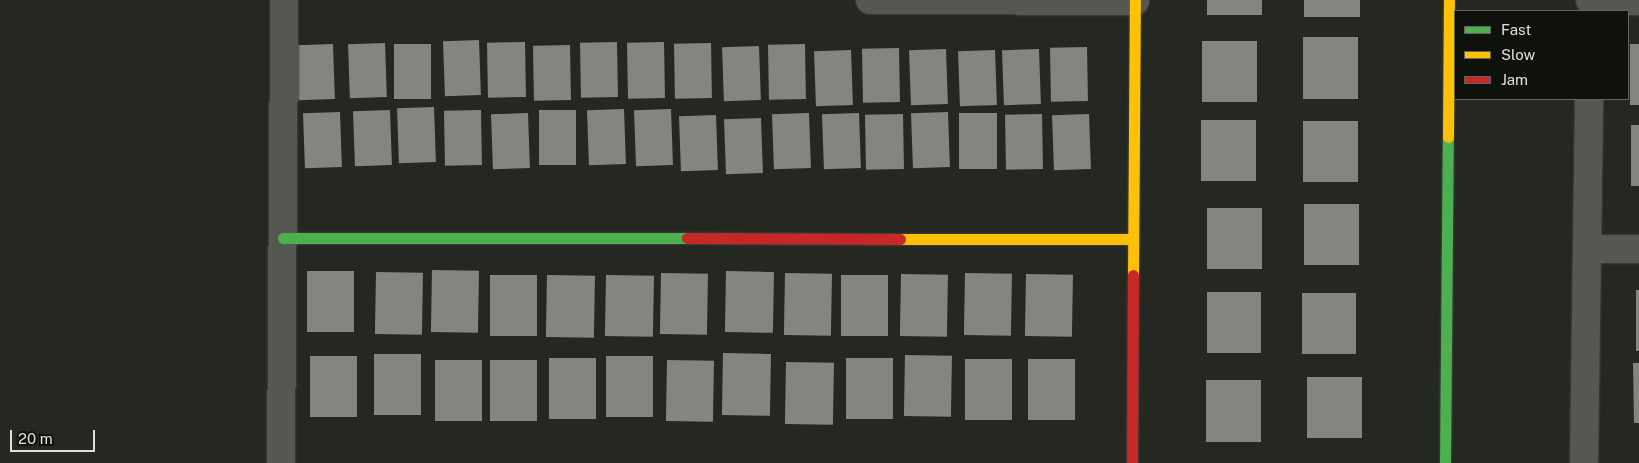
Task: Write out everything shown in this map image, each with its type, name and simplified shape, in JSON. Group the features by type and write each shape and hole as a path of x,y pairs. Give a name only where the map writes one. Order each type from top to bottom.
{"street":[{"path":"281,463 284,0"},
{"path":"870,0 1135,0 1132,463"},
{"path":"1445,463 1449,0"},
{"path":"1590,0 1639,1"},
{"path":"1584,463 1589,100"},
{"path":"283,238 1133,239"},
{"path":"1587,249 1639,249"}],"building":[{"path":"1207,0 1262,0 1262,15 1207,15"},
{"path":"1304,0 1360,0 1360,17 1304,17"},
{"path":"1303,37 1358,37 1358,99 1303,99"},
{"path":"479,40 481,95 445,96 443,41"},
{"path":"1202,41 1257,41 1257,102 1202,102"},
{"path":"525,42 526,97 488,98 487,43"},
{"path":"617,42 618,97 581,98 580,43"},
{"path":"664,42 665,98 628,99 627,43"},
{"path":"385,43 387,97 350,98 348,44"},
{"path":"711,43 712,98 675,99 674,44"},
{"path":"333,44 335,99 298,100 296,45"},
{"path":"394,44 431,44 431,99 394,99"},
{"path":"805,44 806,99 769,100 768,45"},
{"path":"1630,44 1639,44 1639,105 1630,105"},
{"path":"570,45 571,100 534,101 533,46"},
{"path":"759,46 761,100 724,101 722,47"},
{"path":"1087,47 1088,101 1051,102 1050,48"},
{"path":"899,48 900,102 863,103 862,49"},
{"path":"946,49 948,104 911,105 909,50"},
{"path":"1039,49 1041,104 1004,105 1002,50"},
{"path":"851,50 853,105 816,106 814,51"},
{"path":"995,50 997,105 960,106 958,51"},
{"path":"434,107 436,162 399,163 397,108"},
{"path":"624,109 626,164 589,165 587,110"},
{"path":"671,109 673,165 636,166 634,110"},
{"path":"390,110 392,165 355,166 353,111"},
{"path":"481,110 482,165 445,166 444,111"},
{"path":"539,110 576,110 576,165 539,165"},
{"path":"340,112 342,167 305,168 303,113"},
{"path":"948,112 950,167 913,168 911,113"},
{"path":"528,113 530,168 493,169 491,114"},
{"path":"809,113 811,168 774,169 772,114"},
{"path":"859,113 861,168 824,169 822,114"},
{"path":"959,113 997,113 997,169 959,169"},
{"path":"903,114 904,169 866,170 865,115"},
{"path":"1042,114 1043,169 1006,170 1005,115"},
{"path":"1089,114 1091,169 1054,170 1052,115"},
{"path":"716,115 718,170 681,171 679,116"},
{"path":"761,118 763,173 726,174 724,119"},
{"path":"1201,120 1256,120 1256,181 1201,181"},
{"path":"1303,121 1358,121 1358,182 1303,182"},
{"path":"1631,125 1639,125 1639,186 1631,186"},
{"path":"1304,204 1359,204 1359,265 1304,265"},
{"path":"1207,208 1262,208 1262,269 1207,269"},
{"path":"432,270 479,271 478,333 431,332"},
{"path":"307,271 354,271 354,332 307,332"},
{"path":"726,271 774,272 773,333 725,332"},
{"path":"376,272 423,273 422,335 375,334"},
{"path":"661,273 708,274 707,335 660,334"},
{"path":"785,273 832,274 831,336 784,335"},
{"path":"965,273 1012,274 1011,336 964,335"},
{"path":"901,274 948,275 947,337 900,336"},
{"path":"1026,274 1073,275 1072,337 1025,336"},
{"path":"490,275 537,275 537,336 490,336"},
{"path":"547,275 595,276 594,338 546,337"},
{"path":"606,275 654,276 653,337 605,336"},
{"path":"841,275 888,275 888,336 841,336"},
{"path":"1636,290 1639,290 1639,351 1636,351"},
{"path":"1207,292 1261,292 1261,353 1207,353"},
{"path":"1302,293 1356,293 1356,354 1302,354"},
{"path":"723,353 771,354 770,416 722,415"},
{"path":"374,354 421,354 421,415 374,415"},
{"path":"905,355 952,356 951,417 904,416"},
{"path":"310,356 357,356 357,417 310,417"},
{"path":"606,356 653,356 653,417 606,417"},
{"path":"549,358 596,358 596,419 549,419"},
{"path":"846,358 893,358 893,419 846,419"},
{"path":"965,359 1012,359 1012,420 965,420"},
{"path":"1028,359 1075,359 1075,420 1028,420"},
{"path":"435,360 482,360 482,421 435,421"},
{"path":"490,360 537,360 537,421 490,421"},
{"path":"667,360 714,361 713,422 666,421"},
{"path":"786,362 834,363 833,425 785,424"},
{"path":"1633,363 1639,363 1639,423 1634,423"},
{"path":"1307,377 1362,377 1362,438 1307,438"},
{"path":"1206,380 1261,380 1261,442 1206,442"}],"traffic: fast":[{"path":"1445,463 1448,137"},
{"path":"283,238 687,238"}],"traffic: slow":[{"path":"1133,275 1135,0"},
{"path":"1448,137 1449,0"},
{"path":"900,239 1133,239"}],"traffic: jam":[{"path":"687,238 900,239"},
{"path":"1132,463 1133,275"}]}
